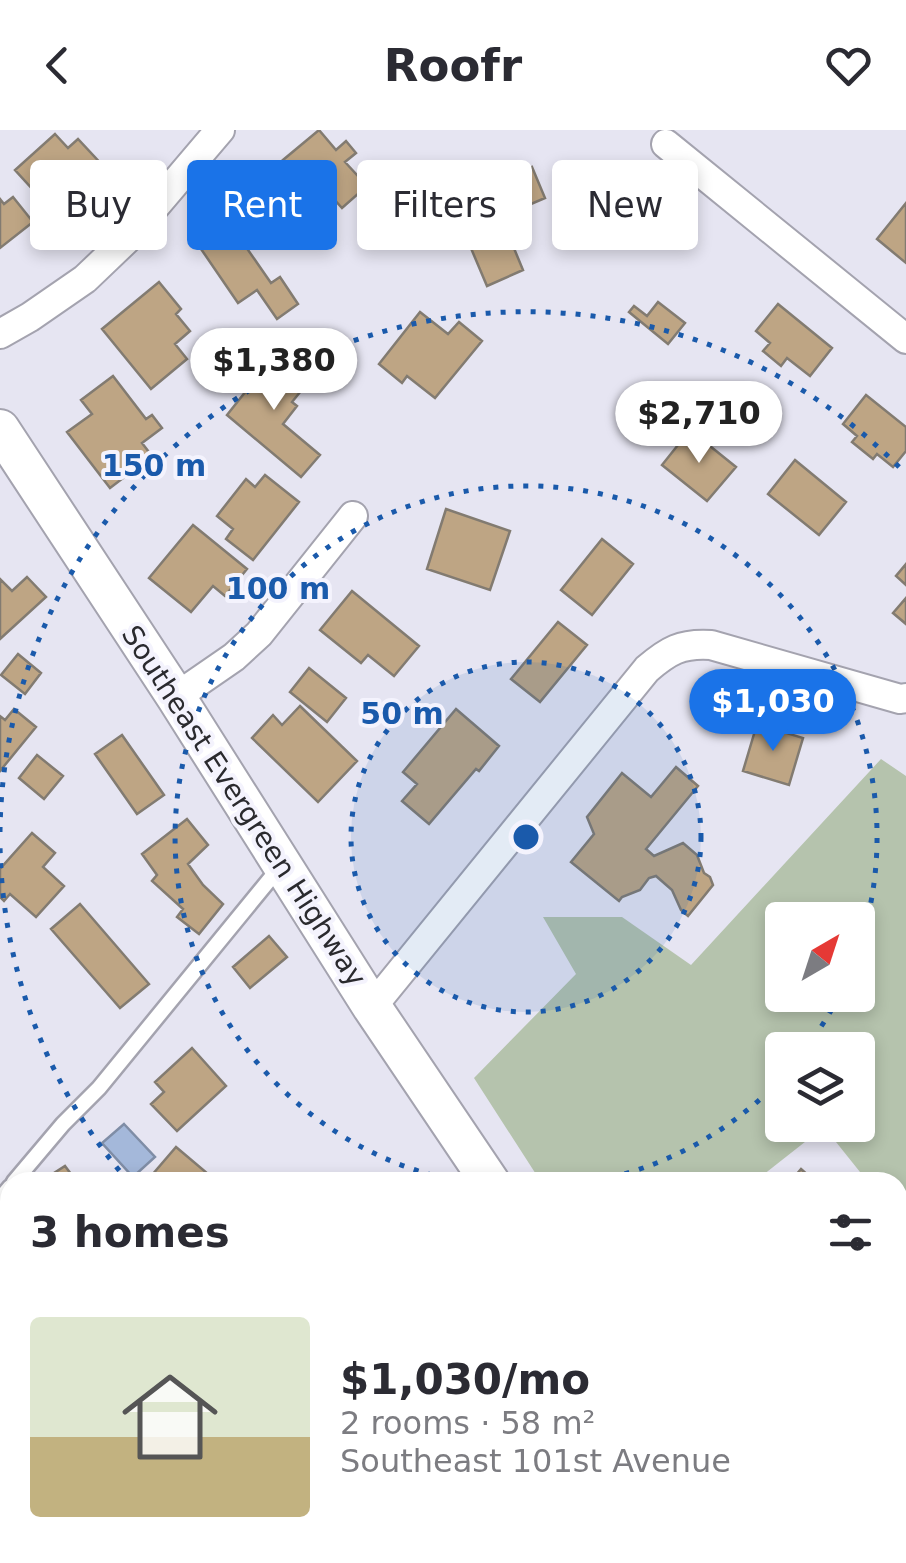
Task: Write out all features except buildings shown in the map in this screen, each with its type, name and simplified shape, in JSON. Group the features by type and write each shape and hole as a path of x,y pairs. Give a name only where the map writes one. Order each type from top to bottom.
{"street":[{"path":"0,334 85,279 129,238 220,130"},
{"path":"666,144 906,339"},
{"name":"Southeast Evergreen Highway","path":"0,429 283,863 372,1007 483,1172"},
{"path":"176,697 234,657 259,634 354,516"},
{"path":"372,1007 647,670 666,653 692,644 710,646 906,698"}],"lane":[{"path":"23,1172 99,1088 283,863"}],"green space":[{"path":"881,759 906,776 906,1172 860,1172 836,1142 875,1142 875,1032 765,1032 765,1142 805,1142 767,1172 535,1172 474,1078 576,974 543,917 622,917 691,965"}],"water":[{"path":"124,1124 155,1157 138,1172 128,1172 102,1143"}]}
